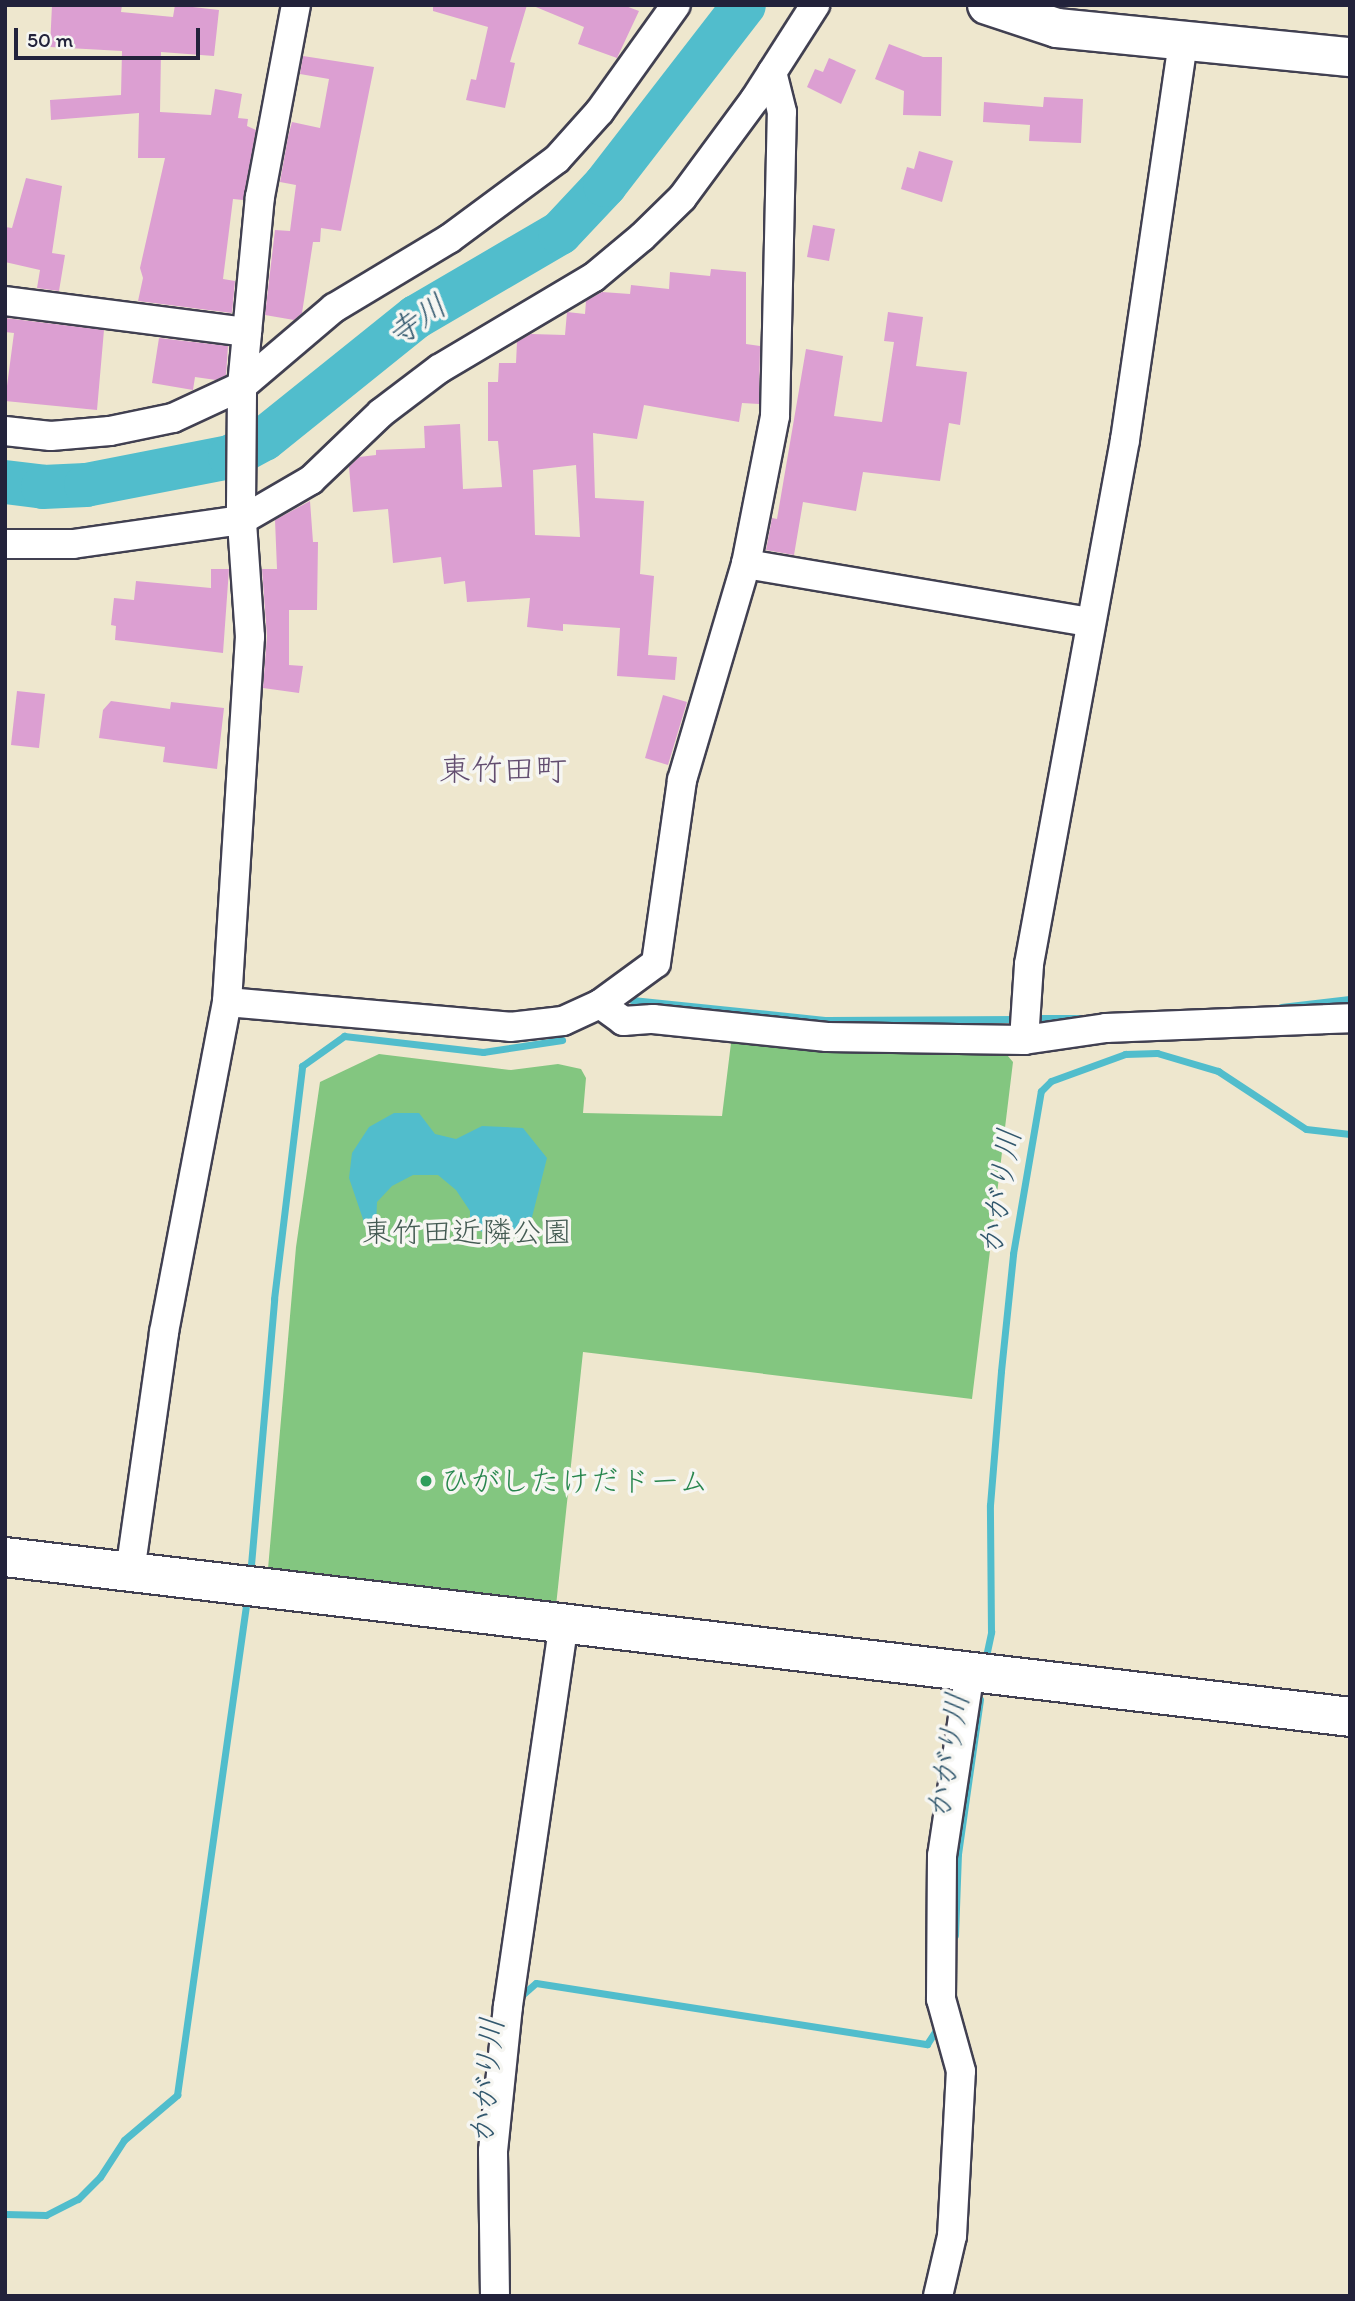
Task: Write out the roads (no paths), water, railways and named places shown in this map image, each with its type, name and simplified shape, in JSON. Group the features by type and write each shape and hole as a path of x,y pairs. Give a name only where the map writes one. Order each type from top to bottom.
{"street":[{"path":"130,1572 164,1332 227,1002 250,637 242,514 242,392 260,197 296,5"},
{"path":"5,430 51,436 110,431 173,418 242,392 334,308 449,239 557,159 600,111 676,5"},
{"path":"5,544 73,544 242,514 311,480 381,413 439,369 594,277 682,198 772,72 815,5"},
{"path":"987,5 1057,28 1350,57"},
{"path":"1024,1040 1029,964 1088,622 1125,440 1183,41"},
{"path":"227,1002 510,1027 563,1021 600,1004 656,963 682,780 746,564 775,416 779,365 782,112 772,72"},
{"path":"5,301 247,332"},
{"path":"746,564 1088,622"},
{"path":"600,1004 623,1021 653,1019 827,1037 1024,1040 1106,1028 1350,1018"},
{"path":"5,1557 1350,1717"},
{"path":"495,2296 493,2151 506,2019 564,1623"},
{"path":"938,2296 952,2236 961,2070 941,1999 942,1856 970,1671"}],"water":[{"path":"394,1113 419,1113 435,1134 456,1139 482,1126 523,1128 547,1158 529,1229 507,1235 484,1233 470,1225 470,1211 456,1190 438,1175 413,1175 392,1186 377,1202 376,1227 366,1228 349,1178 352,1153 369,1127"}],"waterway":[{"name":"寺川","path":"5,482 43,487 86,485 230,457 264,439 416,317 560,233 605,185 744,5"},
{"path":"1281,1007 1350,999"},
{"path":"632,1000 827,1020 1018,1019"},
{"path":"1030,1018 1084,1018"},
{"path":"250,1576 274,1299 302,1066 344,1036 483,1052 562,1040"},
{"name":"かがり川","path":"985,1661 991,1632 990,1505 1001,1371 1013,1254 1041,1091 1051,1081 1125,1054 1157,1053 1218,1071 1306,1129 1350,1134"},
{"path":"5,2214 46,2215 78,2199 100,2177 124,2140 177,2095 247,1598"},
{"name":"かがり川","path":"955,1935 958,1854 980,1700"},
{"name":"かがり川","path":"522,1995 536,1983 927,2044 940,2024"}],"place":[{"name":"ひがしたけだドーム","path":"426,1481"}],"district":[{"name":"東竹田町","path":"503,769"}],"park label":[{"name":"東竹田近隣公園","path":"467,1232"}]}
